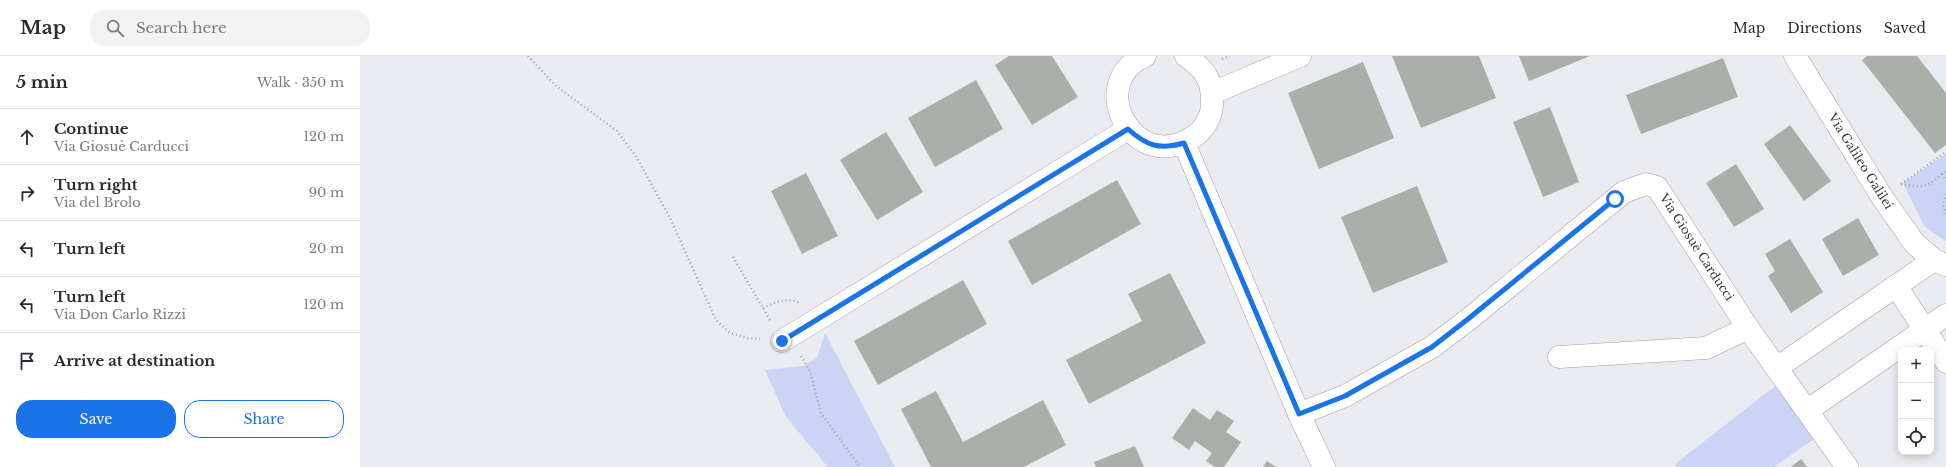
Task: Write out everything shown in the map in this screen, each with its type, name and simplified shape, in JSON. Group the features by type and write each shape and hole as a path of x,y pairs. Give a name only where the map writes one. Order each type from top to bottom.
{"street":[{"path":"1145,56 1127,69 1120,83 1117,99 1120,115 1128,129 1139,139 1154,146 1169,147 1184,143 1197,134 1207,123 1212,108 1212,93 1208,78 1198,65 1186,56"},
{"path":"1212,93 1300,56"},
{"name":"Via Galileo Galilei","path":"1778,367 1896,286 1940,263 1915,244 1882,197 1795,56"},
{"path":"786,339 1128,129"},
{"path":"1184,143 1299,414 1324,467"},
{"name":"Via Giosuè Carducci","path":"1299,414 1345,396 1432,347 1624,192 1646,184 1658,187 1748,328 1778,367 1847,467"},
{"path":"1896,286 1946,362"},
{"path":"1808,410 1946,315"},
{"path":"1559,356 1706,348 1748,328"}],"path":[{"path":"528,56 556,86 617,131 637,158 671,220 716,320 730,332 748,338 786,339"},
{"path":"1882,197 1946,152"},
{"path":"1900,184 1922,187 1929,185 1946,170"},
{"path":"1942,174 1946,180"},
{"path":"1946,194 1943,205 1946,214"},
{"path":"734,258 762,308 810,371 821,413 860,467"},
{"path":"762,308 780,301 796,301 804,305"}],"shaded area":[{"path":"1946,154 1946,241 1925,227 1903,183"},
{"path":"825,333 895,467 828,467 786,417 765,370 803,366 817,358"},
{"path":"1779,383 1814,439 1774,467 1677,467 1675,464"}],"building":[{"path":"1009,56 1052,56 1078,97 1032,125 995,65"},
{"path":"1392,56 1479,56 1496,98 1421,128"},
{"path":"1519,56 1590,56 1529,81"},
{"path":"1867,56 1917,56 1946,93 1946,145 1935,153 1862,60"},
{"path":"1723,58 1738,97 1641,134 1626,95"},
{"path":"1363,62 1394,138 1319,169 1288,93"},
{"path":"976,80 1003,129 935,167 908,118"},
{"path":"1550,107 1579,182 1543,197 1513,122"},
{"path":"1790,125 1831,181 1804,201 1764,144"},
{"path":"886,132 923,192 877,220 840,160"},
{"path":"1736,164 1764,209 1734,227 1706,183"},
{"path":"806,173 838,236 802,254 771,191"},
{"path":"1117,180 1141,224 1032,285 1008,241"},
{"path":"1417,186 1448,262 1373,293 1341,217"},
{"path":"1858,218 1879,255 1843,276 1822,239"},
{"path":"1790,239 1823,292 1791,313 1768,276 1775,271 1765,254"},
{"path":"1170,273 1206,343 1089,404 1066,360 1142,321 1128,294"},
{"path":"963,280 987,324 878,385 854,341"},
{"path":"936,391 963,442 1043,400 1066,445 1024,467 931,467 901,409"},
{"path":"1193,408 1210,420 1217,410 1234,421 1226,432 1241,442 1224,467 1215,467 1206,461 1212,453 1195,441 1189,450 1172,438"},
{"path":"1135,446 1144,467 1096,467 1094,462"},
{"path":"1801,459 1807,467 1791,467"},
{"path":"1267,461 1276,467 1263,467"}],"route":[{"path":"782,341 1128,129 1139,139 1154,146 1169,147 1184,143 1299,414 1345,396 1432,347 1615,199"}]}
